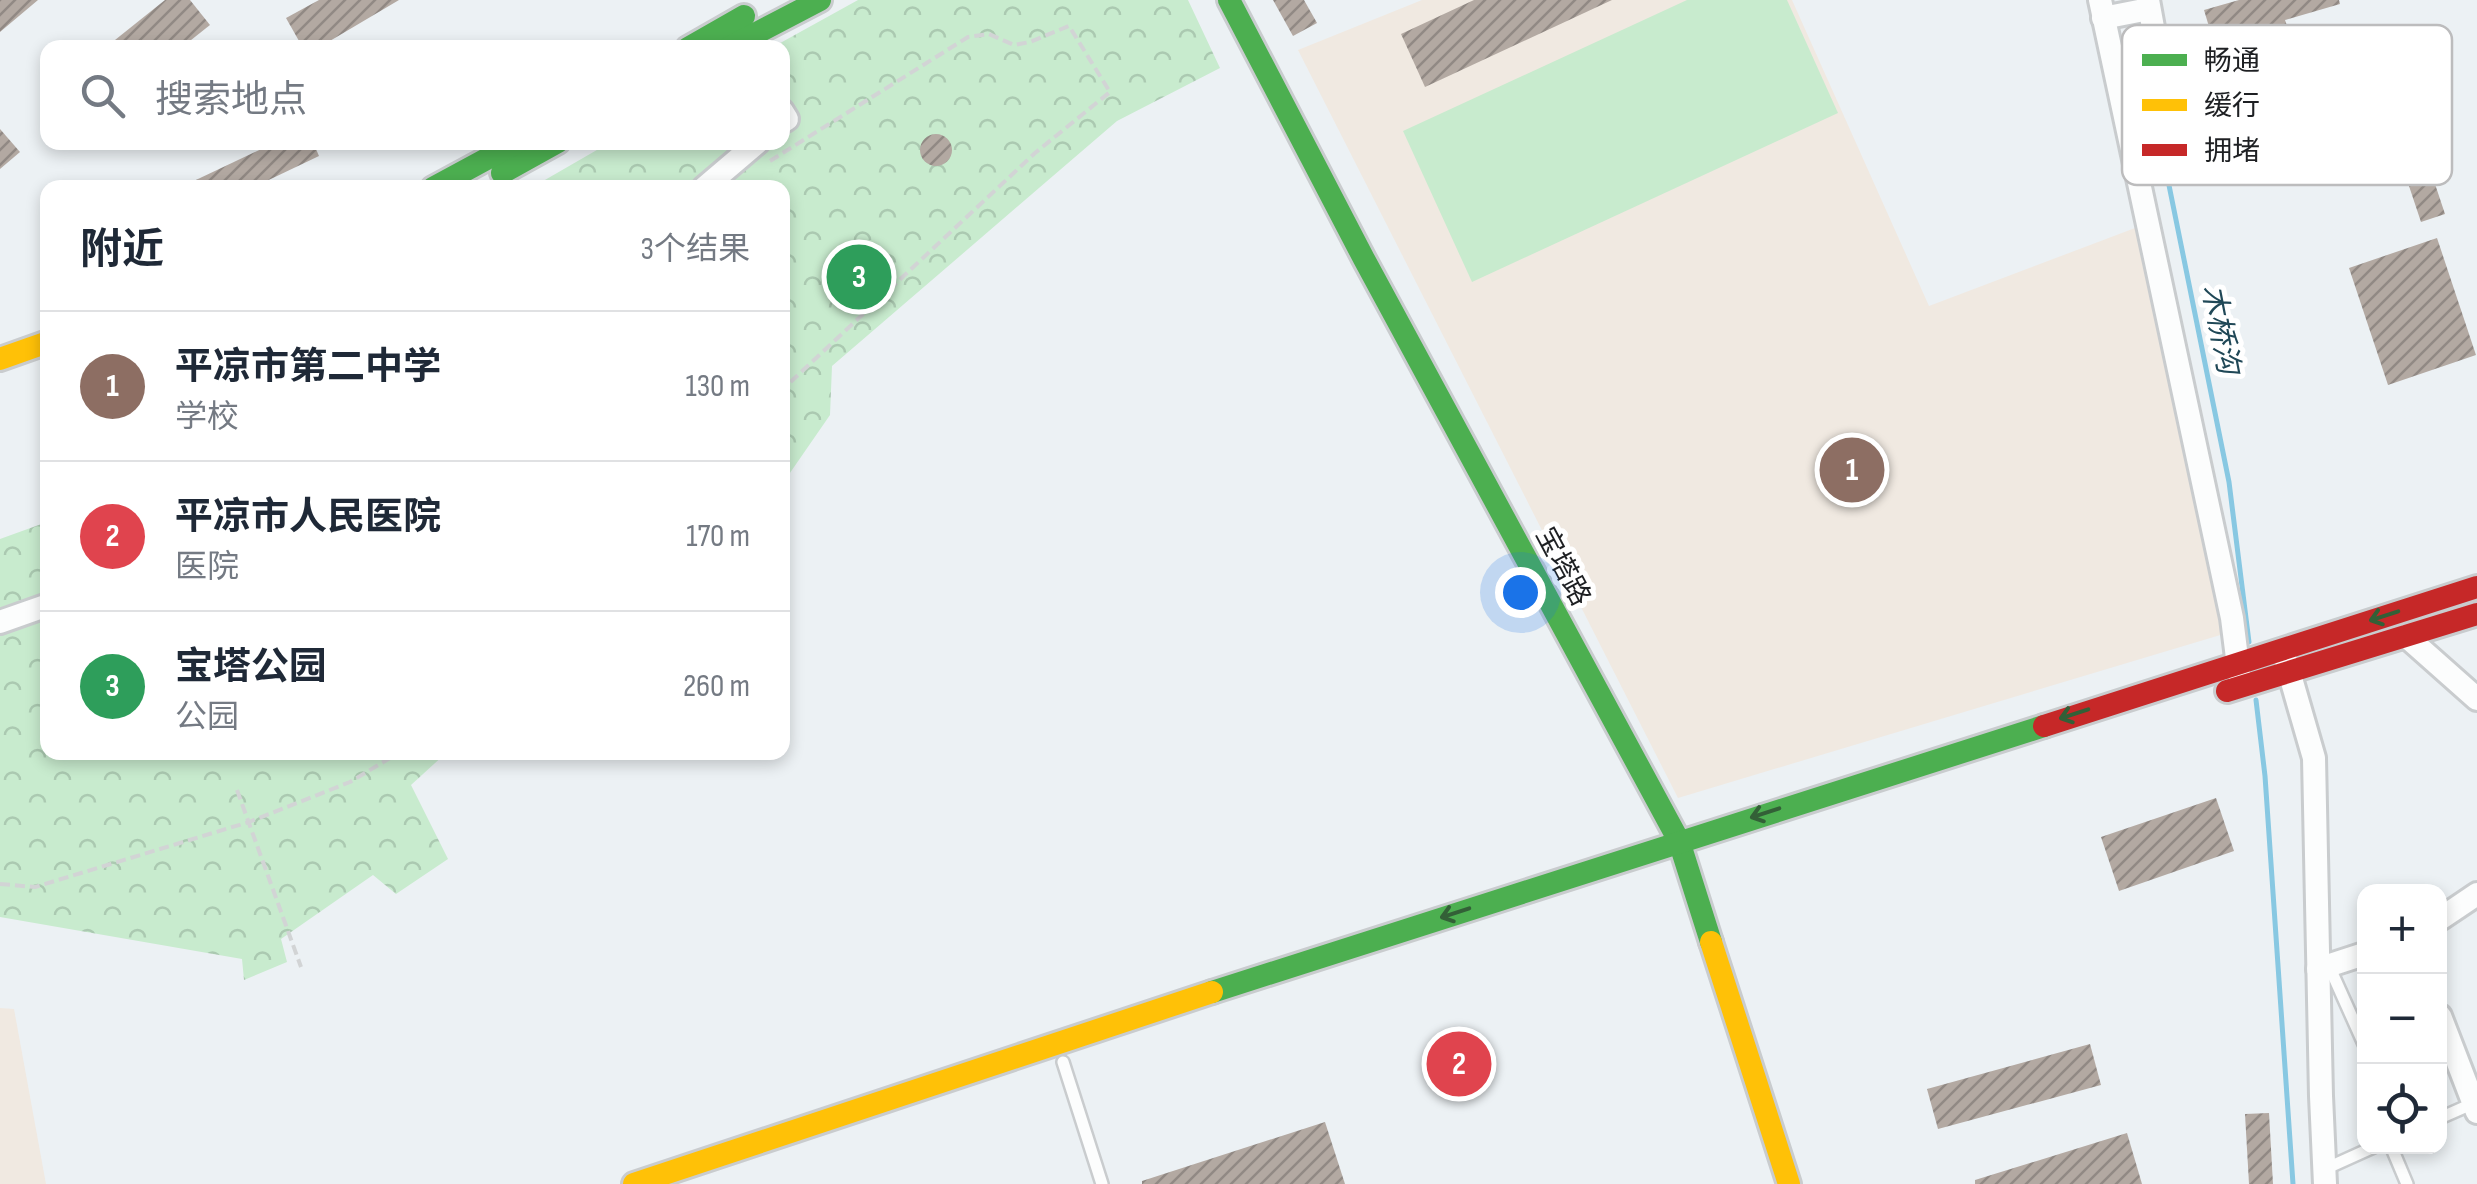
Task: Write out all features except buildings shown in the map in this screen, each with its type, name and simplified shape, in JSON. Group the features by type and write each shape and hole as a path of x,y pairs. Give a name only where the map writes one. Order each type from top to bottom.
{"main road":[{"path":"702,40 774,0"},
{"path":"747,40 820,0"},
{"name":"宝塔路","path":"1230,0 1364,259 1682,850 1789,1184"},
{"path":"448,180 503,150"},
{"path":"490,180 544,150"},
{"path":"0,359 40,345"},
{"path":"0,380 40,365"},
{"path":"634,1184 1682,850 2237,663 2477,587"},
{"path":"2203,698 2477,614"},
{"path":"1682,850 2166,710"},
{"path":"698,1184 1064,1062 1308,971"}],"street":[{"path":"2122,107 2101,9 2148,4"},
{"path":"717,180 762,153"},
{"path":"2139,185 2232,618 2241,687"},
{"path":"0,622 40,607"},
{"path":"2406,636 2477,698"},
{"path":"2284,648 2314,758 2324,967 2325,1177"},
{"path":"2447,914 2477,894"},
{"path":"2324,967 2357,956"},
{"path":"2447,1034 2475,1108"}],"lane":[{"path":"2324,967 2357,1031"},
{"path":"1064,1062 1102,1184"},
{"path":"2447,1116 2475,1108"},
{"path":"2325,1177 2363,1154"},
{"path":"2394,1154 2407,1184"}],"path":[{"path":"790,137 968,37 990,34 1014,45 1069,26 1110,92 1034,153 790,382"},
{"path":"0,884 35,887 248,822 350,782 387,760"},
{"path":"237,790 301,968"}],"shaded area":[{"path":"1422,0 1792,0 1929,306 2143,225 2227,633 1678,798 1298,50"},
{"path":"0,1008 14,1009 46,1184 0,1184"}],"green space":[{"path":"858,0 1188,0 1220,68 1117,121 832,366 830,415 790,473 790,180 545,180 597,150 790,150 790,40 786,40"},
{"path":"1687,0 1787,0 1838,113 1472,282 1403,131"},
{"path":"40,525 40,760 438,760 411,785 448,859 396,894 373,875 281,939 287,962 244,980 242,959 0,917 0,539"}],"waterway":[{"name":"木桥沟","path":"2169,185 2229,482 2249,642"},
{"name":"木桥沟","path":"2256,700 2265,776 2293,1184"}],"traffic: fast":[{"path":"743,40 820,0"},
{"path":"1229,0 1364,259 1679,841 1711,942"},
{"path":"702,40 744,16"},
{"path":"448,180 503,150"},
{"path":"502,173 544,150"},
{"path":"1212,992 2044,726"}],"traffic: slow":[{"path":"0,359 40,345"},
{"path":"1711,942 1789,1184"},
{"path":"634,1184 1212,992"}],"traffic: jam":[{"path":"2044,726 2477,587"},
{"path":"2227,691 2477,614"}],"place":[{"name":"宝塔公园","path":"859,277"},
{"name":"平凉市第二中学","path":"1852,470"},
{"name":"平凉市人民医院","path":"1459,1064"}]}
